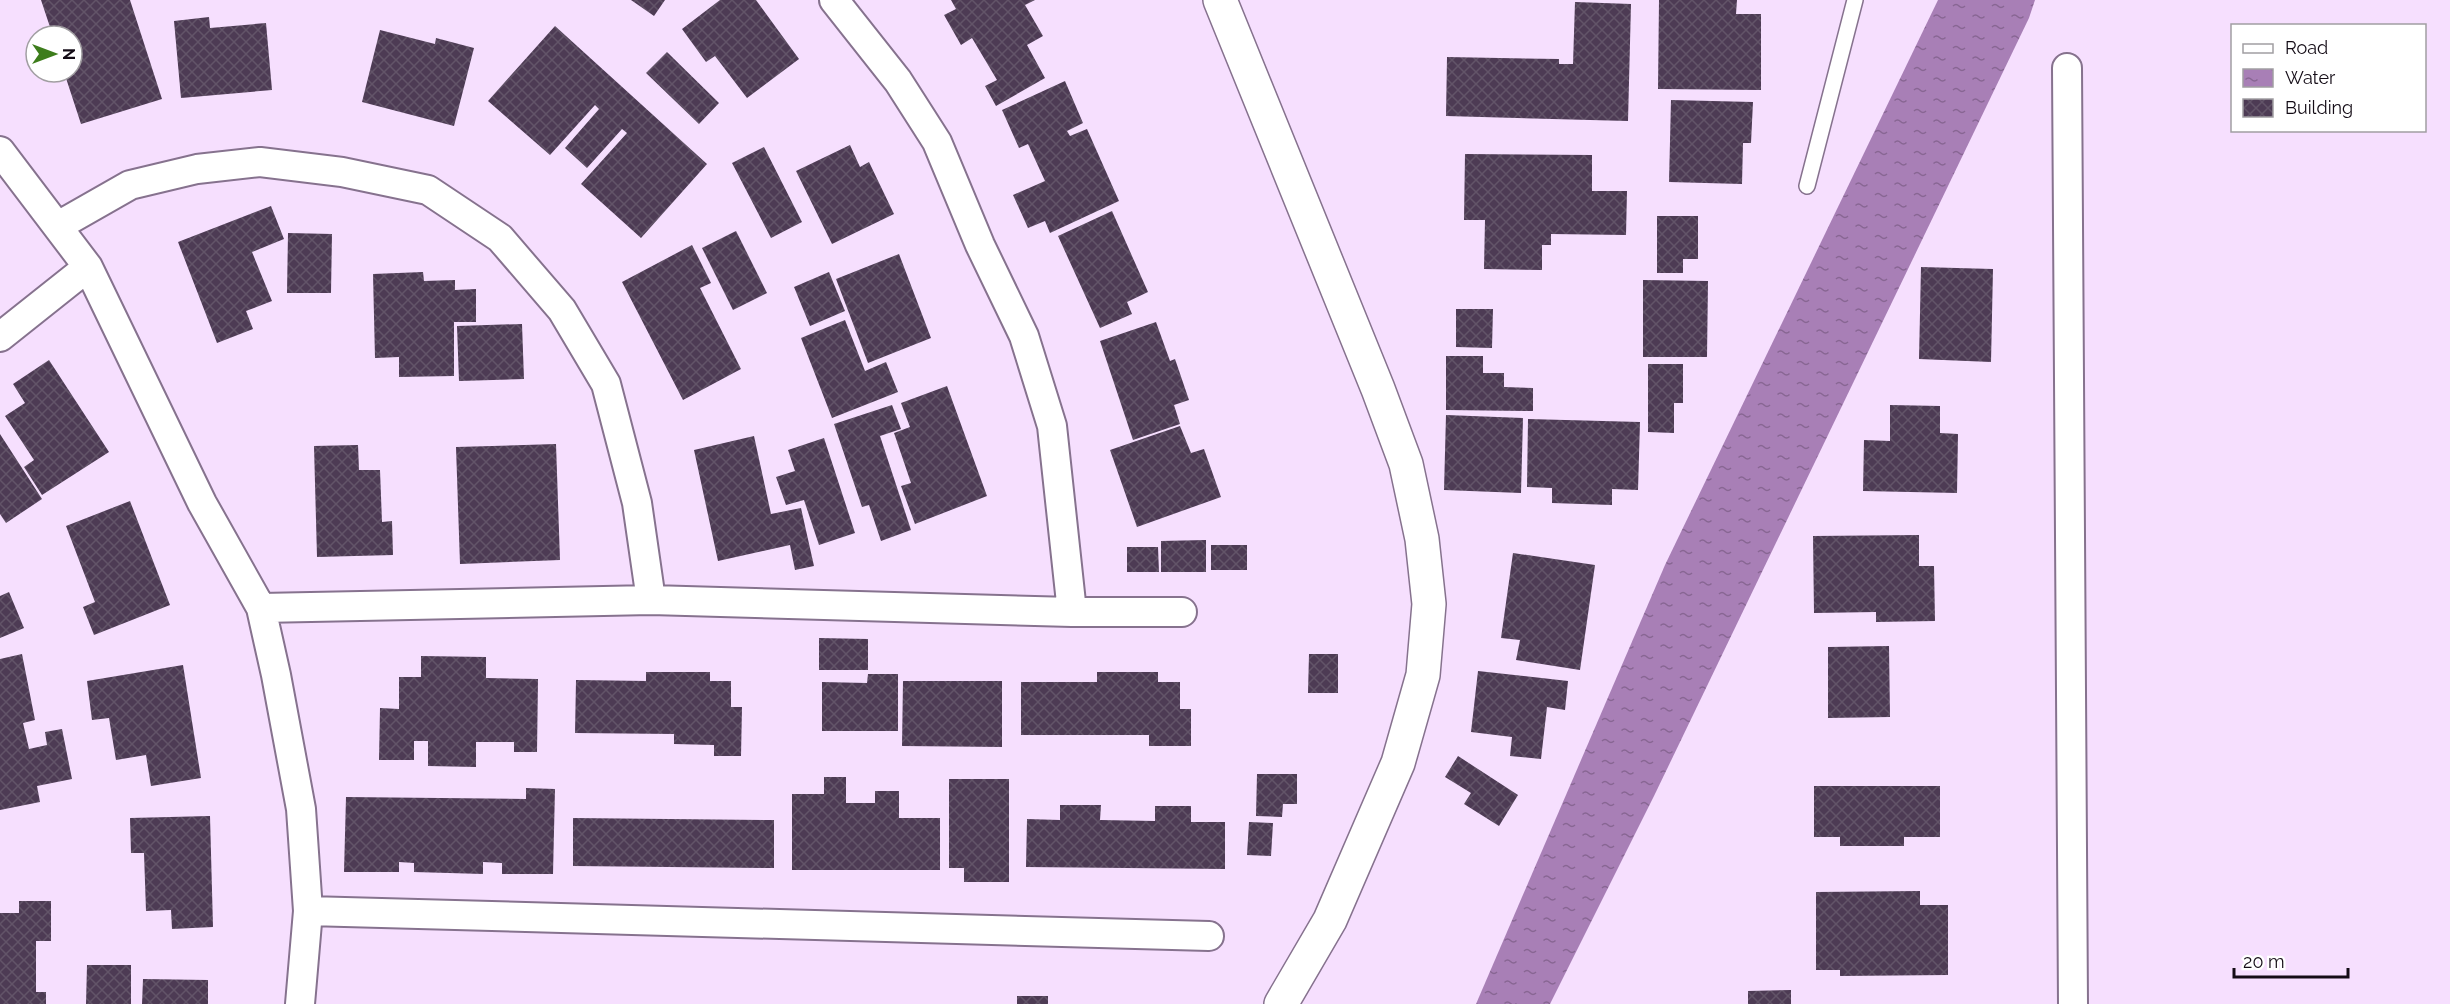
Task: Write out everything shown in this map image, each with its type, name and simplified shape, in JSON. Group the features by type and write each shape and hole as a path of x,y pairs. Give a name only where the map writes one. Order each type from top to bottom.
{"street":[{"path":"834,0 898,81 937,142 980,245 1024,336 1052,426 1072,612"},
{"path":"1220,0 1374,378 1406,464 1422,539 1429,604 1423,675 1398,764 1330,920 1281,1004"},
{"path":"2067,68 2073,1004"},
{"path":"0,151 88,267 202,503 261,608 301,809 308,911 300,1004"},
{"path":"58,226 130,185 197,169 260,162 342,172 428,190 500,238 562,310 606,384 637,503 651,600"},
{"path":"0,337 88,267"},
{"path":"261,608 651,600 1072,612 1182,612"},
{"path":"308,911 1209,936"}],"lane":[{"path":"1807,186 1855,0"}],"water":[{"path":"1938,0 2035,0 2029,18 1654,796 1550,1004 1476,1004 1665,565"}],"building":[{"path":"41,0 130,0 162,99 81,124 68,84 84,84 84,24 49,24"},
{"path":"631,0 665,0 654,16"},
{"path":"720,0 756,0 799,59 747,98 715,56 706,62 682,29"},
{"path":"951,0 1035,0 1025,5 1043,36 1027,45 1045,78 996,106 985,86 997,80 972,38 961,45 944,15 956,9"},
{"path":"1659,0 1737,0 1736,14 1761,14 1761,90 1658,89"},
{"path":"1575,2 1631,4 1628,121 1446,116 1447,57 1559,59 1559,64 1573,64"},
{"path":"209,17 210,28 266,23 272,90 181,98 174,21"},
{"path":"555,26 707,164 641,238 581,184 627,133 622,129 587,168 565,148 599,109 595,105 550,155 488,101"},
{"path":"380,30 435,44 436,38 474,48 454,126 362,102"},
{"path":"667,52 719,103 699,124 646,73"},
{"path":"1065,81 1083,123 1067,131 1070,136 1087,129 1119,201 1050,233 1045,221 1028,228 1013,195 1045,181 1028,144 1019,148 1002,110"},
{"path":"1671,100 1753,102 1751,143 1743,143 1742,184 1669,182"},
{"path":"850,145 860,167 869,162 894,214 832,244 796,171"},
{"path":"764,147 802,222 771,238 732,163"},
{"path":"1465,154 1592,155 1592,191 1627,191 1626,235 1551,234 1551,245 1542,245 1542,270 1484,269 1485,220 1464,220"},
{"path":"271,206 284,239 252,252 272,301 246,311 253,329 217,343 178,242"},
{"path":"1112,211 1148,292 1127,302 1132,314 1100,328 1058,236"},
{"path":"1657,216 1698,216 1698,259 1683,259 1683,273 1657,273"},
{"path":"736,231 767,293 733,310 702,248"},
{"path":"288,233 332,234 331,293 287,293"},
{"path":"692,245 711,283 700,288 741,369 683,400 622,282"},
{"path":"899,254 931,338 868,363 836,279"},
{"path":"1921,267 1993,269 1991,362 1919,359"},
{"path":"423,272 424,281 455,280 455,290 476,289 476,322 454,322 454,376 399,377 399,357 375,358 373,274"},
{"path":"829,272 845,311 810,326 794,287"},
{"path":"1643,280 1708,281 1707,357 1643,357"},
{"path":"1456,309 1493,309 1492,348 1456,347"},
{"path":"845,320 865,371 886,362 898,392 832,418 801,338"},
{"path":"1156,322 1170,361 1175,359 1189,400 1174,405 1180,424 1133,440 1100,341"},
{"path":"522,324 524,379 459,381 457,326"},
{"path":"1446,356 1483,356 1483,373 1504,373 1504,387 1533,388 1533,411 1446,410"},
{"path":"49,360 109,452 42,495 24,467 34,460 5,416 25,403 13,384"},
{"path":"1648,364 1683,364 1683,403 1674,403 1674,433 1648,432"},
{"path":"947,386 987,496 915,524 901,486 911,483 894,433 910,427 901,403"},
{"path":"892,405 901,429 880,436 911,530 881,541 869,505 862,507 834,424"},
{"path":"1890,405 1940,406 1940,433 1958,434 1957,493 1863,491 1864,440 1890,441"},
{"path":"1446,415 1523,418 1521,493 1444,490"},
{"path":"1528,419 1640,422 1638,490 1612,489 1612,505 1552,503 1552,488 1527,487"},
{"path":"1180,426 1191,453 1204,449 1221,497 1137,527 1110,450"},
{"path":"0,434 42,499 6,523 0,514"},
{"path":"754,436 771,514 801,508 814,566 795,570 790,545 718,561 694,450"},
{"path":"824,438 855,533 819,545 804,500 786,505 776,477 795,471 788,450"},
{"path":"556,444 560,560 460,564 456,447"},
{"path":"358,445 359,470 380,470 382,522 392,521 393,555 317,557 314,446"},
{"path":"130,501 170,605 94,635 83,607 95,602 66,526"},
{"path":"1919,535 1919,566 1934,566 1935,621 1876,622 1876,612 1814,613 1813,536"},
{"path":"1206,540 1206,572 1161,572 1161,541"},
{"path":"1211,545 1247,545 1247,570 1211,570"},
{"path":"1127,547 1158,547 1159,572 1127,572"},
{"path":"1513,553 1595,565 1580,670 1516,660 1520,640 1501,638"},
{"path":"9,592 24,628 0,638 0,596"},
{"path":"819,638 868,639 868,670 819,670"},
{"path":"1889,646 1890,717 1828,718 1828,647"},
{"path":"22,654 35,720 23,723 29,749 47,745 45,732 62,729 72,779 37,786 40,802 0,810 0,659"},
{"path":"1309,654 1338,654 1338,693 1308,693"},
{"path":"421,656 486,657 486,678 538,679 537,752 514,752 514,742 476,742 476,767 428,766 428,741 414,741 414,760 379,760 380,708 399,709 399,677 421,677"},
{"path":"183,665 201,778 151,786 146,755 116,760 109,718 92,720 87,681"},
{"path":"1478,671 1568,681 1565,710 1547,707 1541,759 1510,756 1512,737 1471,732"},
{"path":"646,672 710,672 710,681 731,681 731,707 742,707 741,756 714,756 714,745 674,744 674,734 575,733 576,680 646,681"},
{"path":"1097,672 1158,672 1158,682 1180,682 1180,709 1191,709 1191,746 1149,746 1149,735 1021,735 1021,682 1097,682"},
{"path":"868,674 898,674 898,731 822,731 822,682 867,683"},
{"path":"903,681 1002,681 1002,747 902,746"},
{"path":"1458,756 1518,795 1499,826 1464,804 1471,793 1445,777"},
{"path":"1257,774 1297,774 1297,804 1283,804 1282,817 1256,816"},
{"path":"824,777 846,777 846,803 875,803 875,791 899,791 899,818 940,818 940,870 792,870 792,794 824,794"},
{"path":"949,779 1009,779 1009,882 964,882 964,868 949,868"},
{"path":"1814,786 1940,786 1940,837 1904,837 1904,846 1840,846 1840,837 1814,837"},
{"path":"526,788 555,789 553,874 502,874 502,863 483,862 483,874 414,872 414,863 399,862 399,872 344,872 346,797 526,799"},
{"path":"1060,805 1101,805 1100,820 1155,821 1155,806 1191,806 1191,822 1225,822 1225,869 1026,867 1027,819 1060,820"},
{"path":"210,816 213,927 172,929 171,910 146,911 144,853 131,853 130,818"},
{"path":"573,818 774,820 774,868 573,866"},
{"path":"1249,822 1273,823 1271,856 1247,855"},
{"path":"1920,891 1920,905 1948,905 1948,975 1840,976 1840,970 1816,970 1816,892"},
{"path":"19,901 51,901 51,941 36,941 36,992 46,992 46,1004 0,1004 0,913 19,913"},
{"path":"87,965 131,965 131,1004 86,1004"},
{"path":"143,979 208,980 208,1004 142,1004"},
{"path":"1791,990 1791,1004 1748,1004 1748,991"},
{"path":"1017,996 1048,996 1048,1004 1017,1004"}]}
